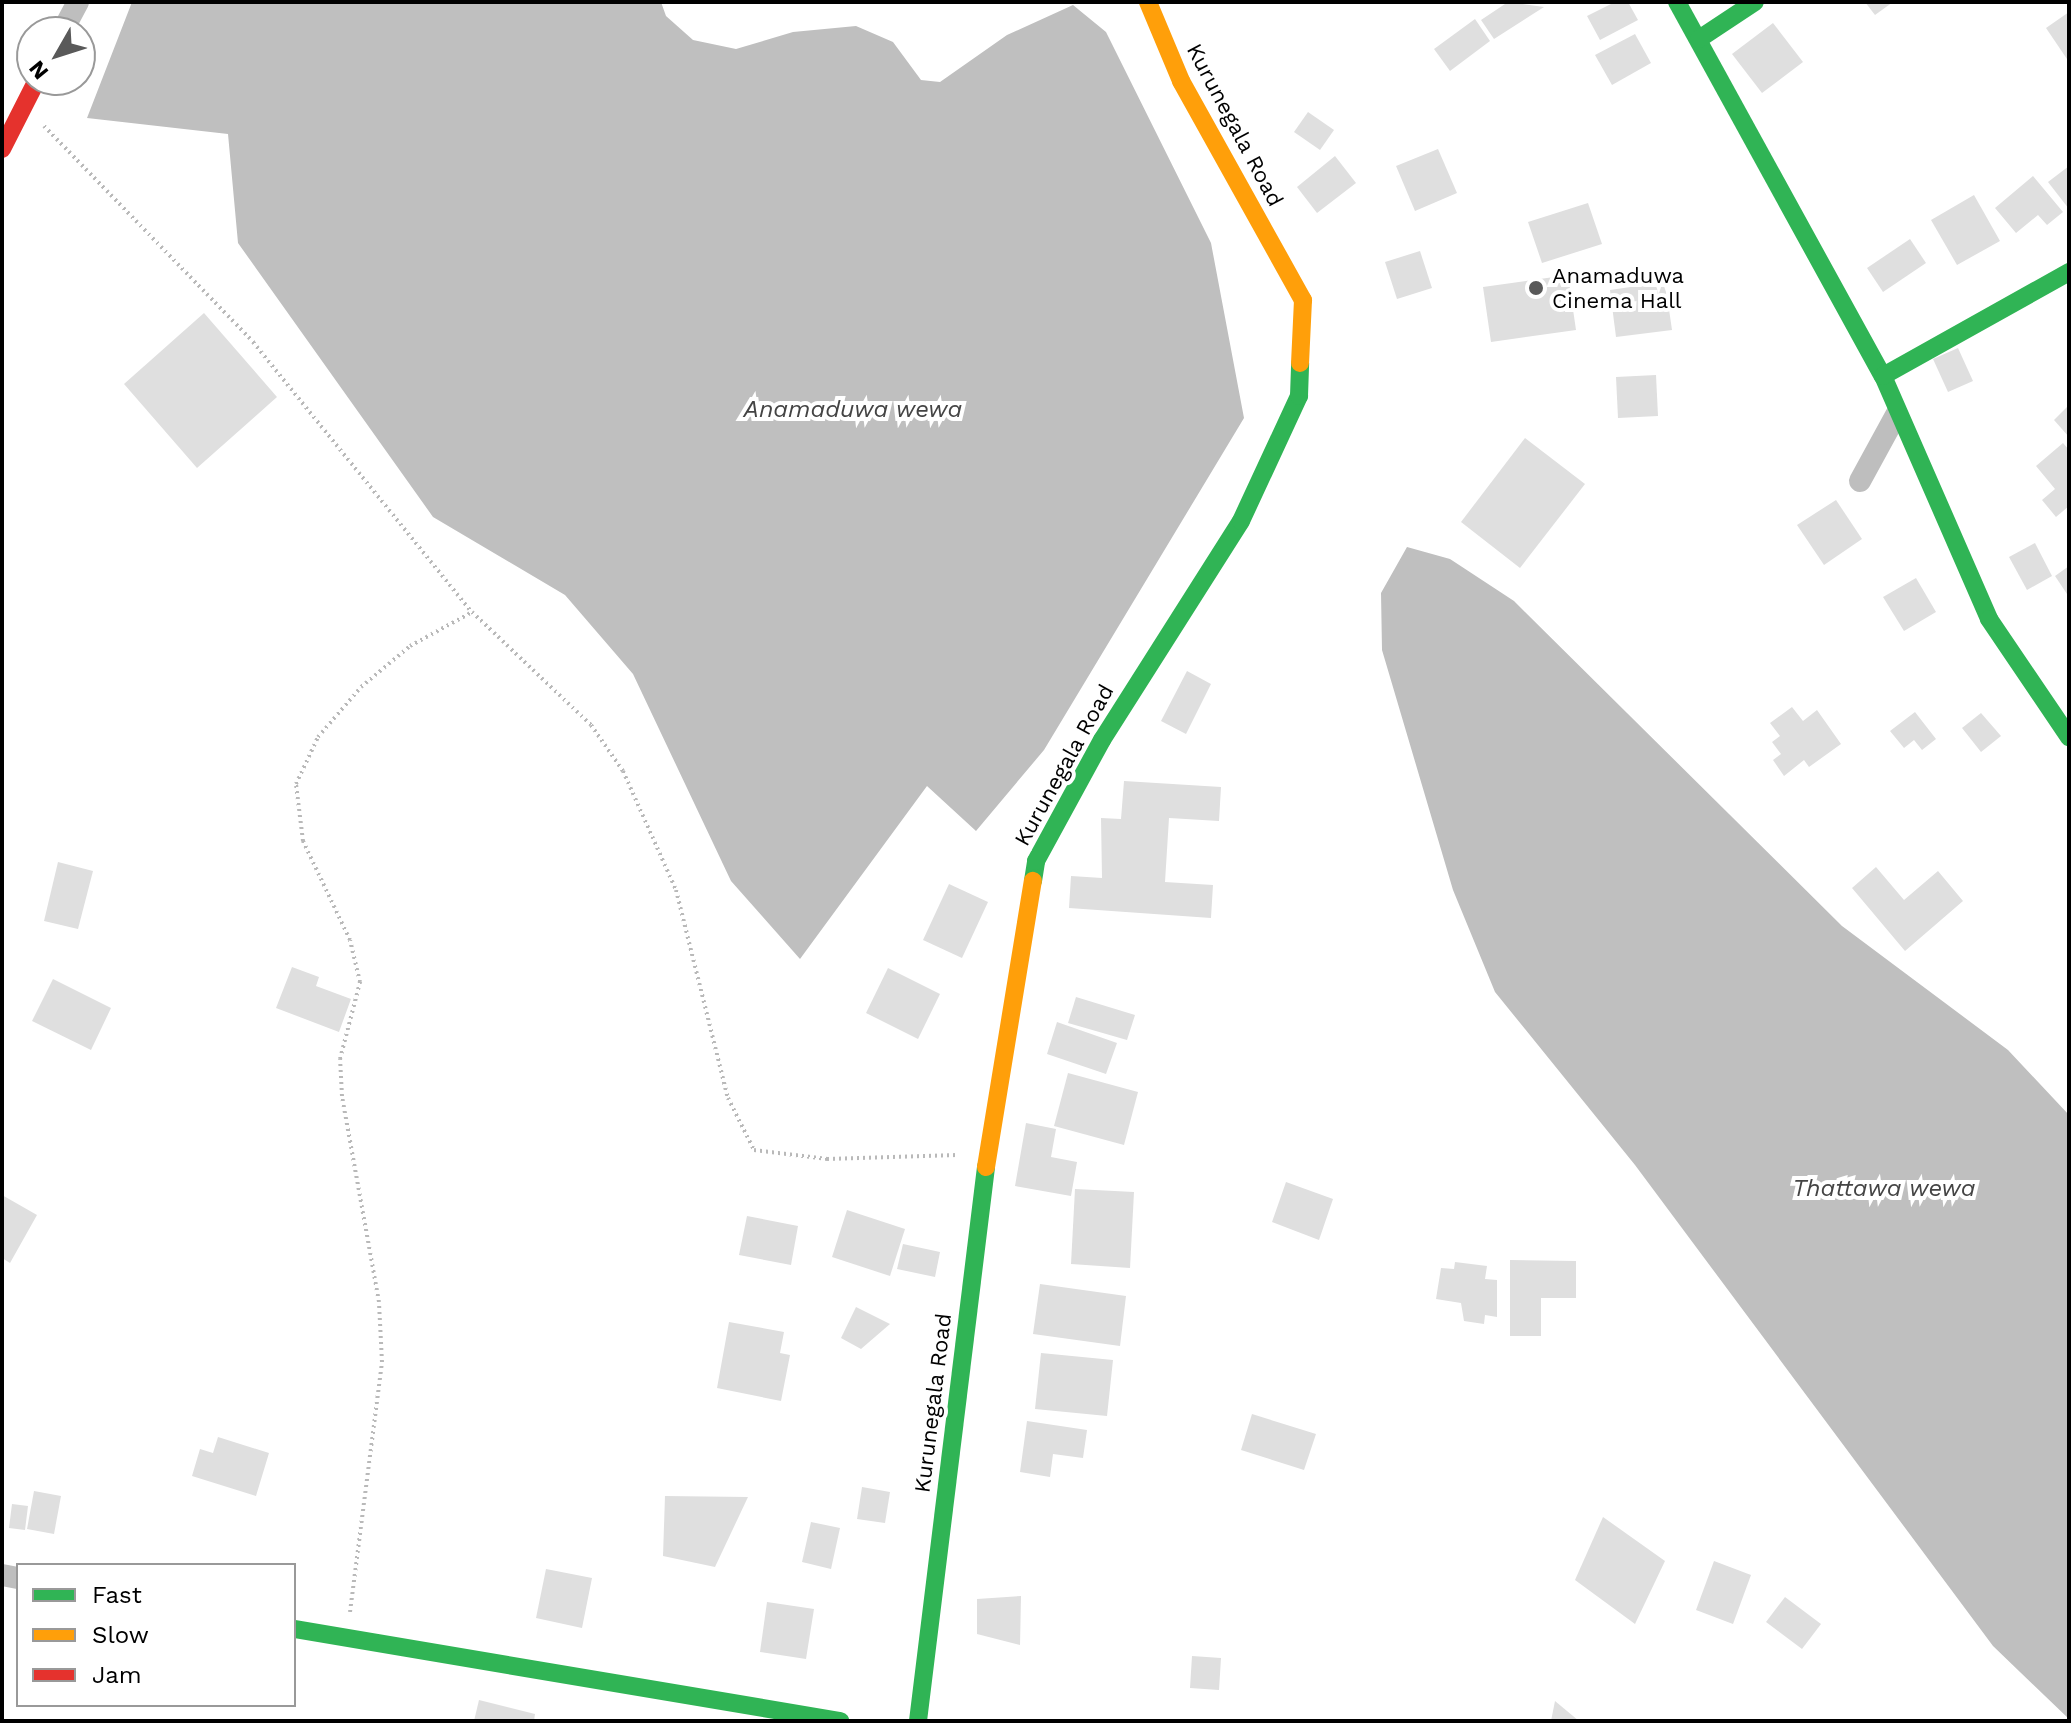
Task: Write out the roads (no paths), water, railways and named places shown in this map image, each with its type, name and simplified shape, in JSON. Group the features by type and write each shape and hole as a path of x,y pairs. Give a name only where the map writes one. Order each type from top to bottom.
{"main road":[{"name":"Kurunegala Road","path":"918,1721 988,1153 1036,861 1102,740 1241,521 1299,396 1303,300 1181,81 1148,2"},
{"path":"1677,2 1883,376 1896,415 1989,619 2069,737"},
{"path":"1699,39 1755,2"},
{"path":"2,149 29,96"},
{"path":"1883,376 2069,272"},
{"path":"296,1629 840,1721"}],"street":[{"path":"1860,481 1896,415"}],"water":[{"name":"Anamaduwa wewa","path":"132,2 661,2 666,16 693,40 736,49 793,32 856,26 893,42 921,80 940,82 1007,35 1073,5 1106,32 1211,243 1244,418 1044,750 976,831 927,786 800,959 731,881 633,674 565,595 433,517 238,243 228,134 87,118"},
{"name":"Thattawa wewa","path":"1407,547 1450,559 1514,601 1842,926 2008,1050 2069,1115 2069,1719 1993,1646 1635,1165 1495,992 1453,890 1382,650 1381,593"}],"place":[{"name":"Anamaduwa Cinema Hall","path":"1536,288"}]}
